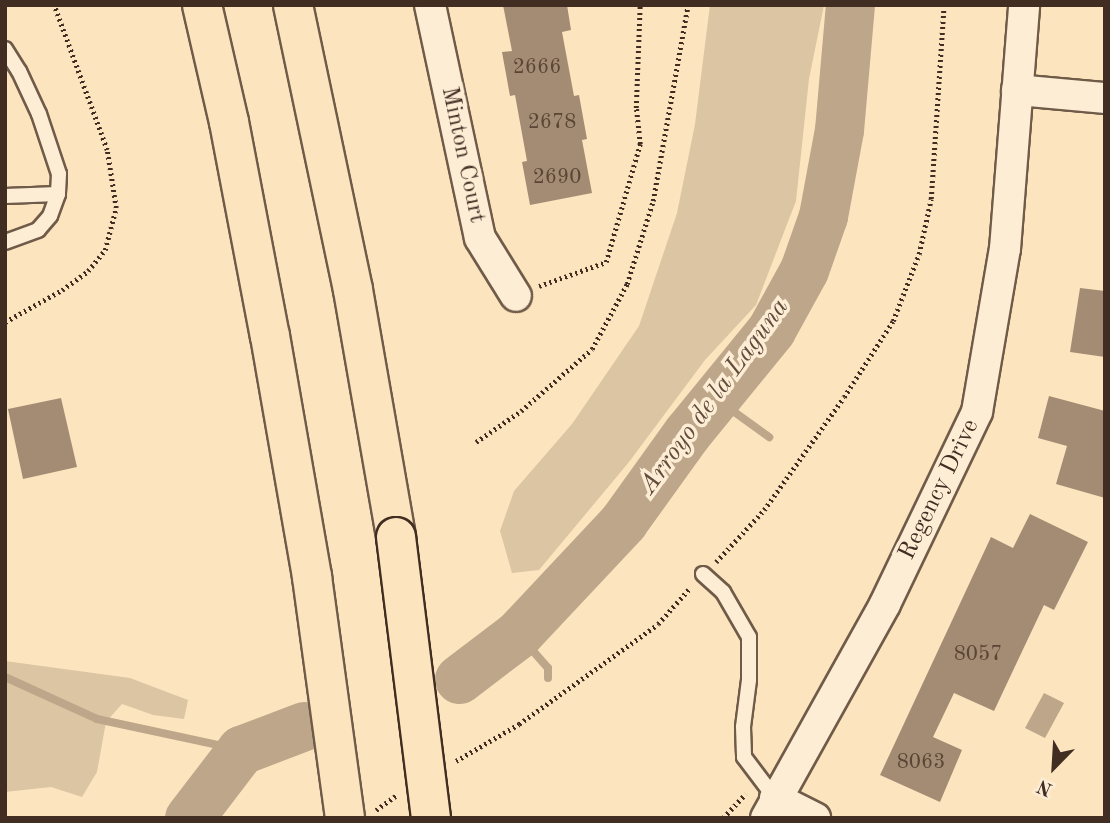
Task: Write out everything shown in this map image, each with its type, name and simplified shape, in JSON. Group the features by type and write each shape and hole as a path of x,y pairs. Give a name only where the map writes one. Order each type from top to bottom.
{"highway":[{"path":"191,5 229,122"},
{"path":"202,5 229,122 312,577 359,815"},
{"path":"293,5 354,290 396,537 431,818"}],"street":[{"name":"Minton Court","path":"430,5 480,238 516,296"},
{"name":"Regency Drive","path":"770,808 885,604 977,412 1005,249 1024,5"},
{"path":"1017,90 1105,98"},
{"path":"770,808 815,818"}],"lane":[{"path":"5,49 19,71 53,150 59,174 58,194 50,216 38,230 5,242"},
{"path":"5,196 58,194"},
{"path":"703,574 723,592 749,637 749,680 743,727 744,757 770,808"}],"path":[{"path":"516,296 606,262 640,144 636,108 640,5"},
{"path":"476,442 521,411 592,349 627,284 653,201 688,5"},
{"path":"444,768 519,724 658,624 764,510 844,397 893,321 919,254 931,199 944,5"},
{"path":"359,815 400,794"}],"shaded area":[{"path":"710,5 824,5 809,79 796,201 756,305 705,360 629,462 539,570 512,573 500,531 514,491 572,424 639,326 677,213 695,124"},
{"path":"5,661 130,678 188,700 184,719 153,715 122,704 106,722 97,772 82,797 51,787 5,792"},
{"path":"1044,693 1064,703 1045,738 1025,728"}],"building":[{"path":"503,5 567,5 571,30 562,32 574,96 579,95 587,139 582,140 592,193 530,205 522,162 527,161 515,95 510,96 502,52 512,51"},
{"path":"1080,288 1105,291 1105,357 1070,352"},
{"path":"1049,396 1105,411 1105,498 1056,484 1067,446 1038,438"},
{"path":"61,398 77,467 23,479 8,409"},
{"path":"1030,514 1088,542 1054,610 1044,605 994,711 954,693 933,737 962,750 940,802 880,775 991,537 1013,548"}],"waterway":[{"name":"Arroyo de la Laguna","path":"459,679 518,634 623,522 687,433 771,330 804,270 823,216 839,130 850,5"},
{"path":"715,398 769,437"},
{"path":"518,634 548,668 548,678"},
{"path":"5,677 97,719 241,750"},
{"name":"Arroyo de la Laguna","path":"189,818 241,750 304,726"}]}
